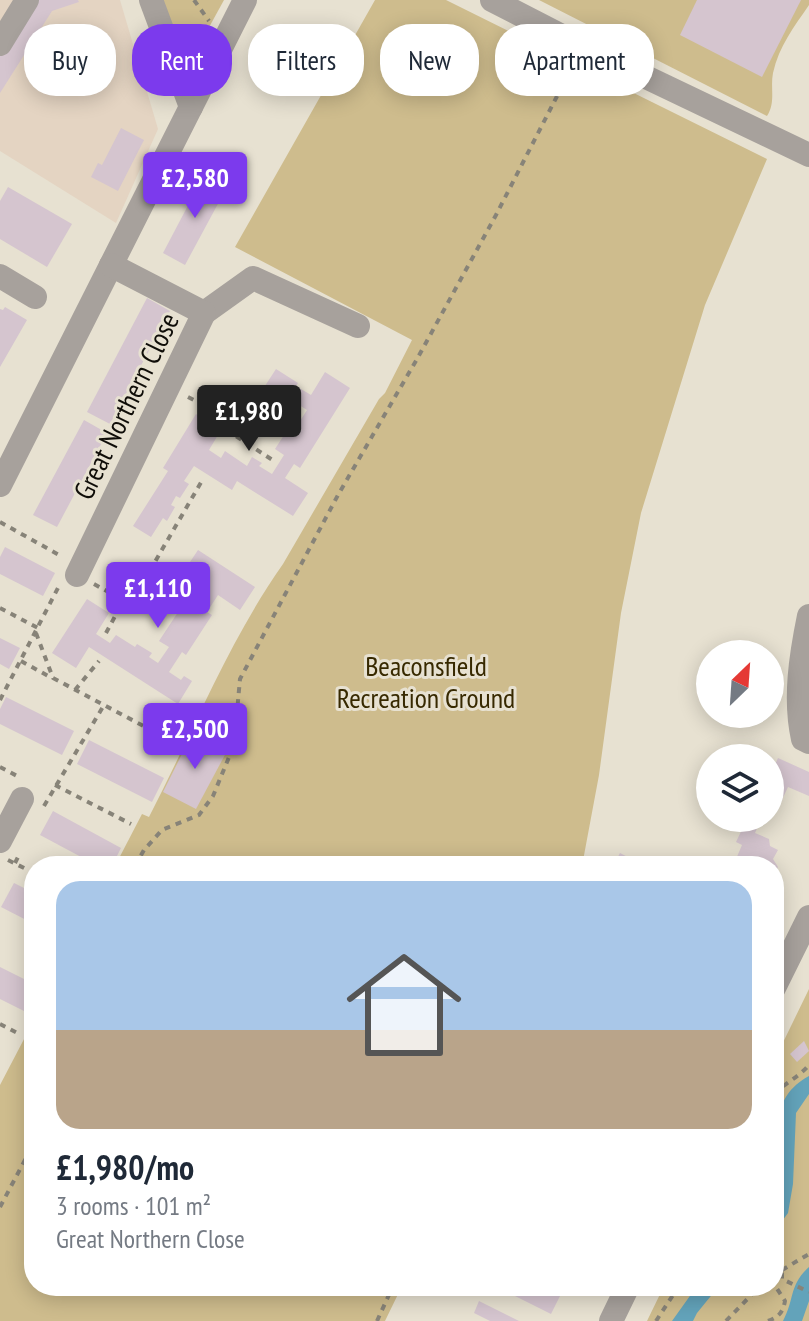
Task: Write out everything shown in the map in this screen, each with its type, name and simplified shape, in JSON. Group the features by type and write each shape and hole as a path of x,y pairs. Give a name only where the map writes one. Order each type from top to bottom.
{"street":[{"path":"0,44 27,0"},
{"path":"151,0 191,107"},
{"path":"0,485 245,0"},
{"path":"492,0 538,24"},
{"path":"654,81 809,155"},
{"name":"Great Northern Close","path":"74,568 204,313 111,265"},
{"path":"0,276 35,297"},
{"path":"204,313 253,278 358,326"},
{"path":"809,616 798,719 803,739 809,742"},
{"path":"11,845 33,803"},
{"path":"784,968 809,917"},
{"path":"611,1321 623,1296"}],"path":[{"path":"199,7 200,0"},
{"path":"141,856 162,830 199,815 213,796 234,745 240,679 338,495 496,215 558,96"},
{"path":"168,387 227,417 222,427 274,461"},
{"path":"0,522 119,598 138,591 203,479"},
{"path":"0,700 74,568"},
{"path":"146,578 181,600"},
{"path":"106,633 126,596"},
{"path":"0,608 37,630 53,678"},
{"path":"21,661 168,739"},
{"path":"75,690 99,661"},
{"path":"0,684 6,688"},
{"path":"33,803 55,785 104,705"},
{"path":"55,785 131,824"},
{"path":"11,845 15,863"},
{"path":"0,856 24,868"},
{"path":"0,1024 21,1035"},
{"path":"784,1084 800,1076 809,1065"},
{"path":"0,1207 24,1162"},
{"path":"784,1269 809,1254"},
{"path":"784,1280 809,1292"},
{"path":"377,1321 388,1296"},
{"path":"656,1321 672,1296"},
{"path":"726,1321 750,1296"},
{"path":"768,1321 783,1311 785,1301 782,1296"}],"shaded area":[{"path":"0,0 120,0 132,41 132,96 148,96 158,129 116,223 0,151"}],"green space":[{"path":"155,0 224,0 211,24 167,24"},
{"name":"Beaconsfield Recreation Ground","path":"375,0 446,0 495,24 495,96 640,96 767,159 705,305 641,513 621,613 599,775 584,856 120,856 142,814 149,817 245,624 385,393 412,340 235,247 321,96 364,96 364,24 361,24"},
{"path":"539,0 809,0 809,5 779,54 767,116 654,59 654,24 586,24"},
{"path":"809,989 809,1321 647,1321 659,1296 784,1296 784,1040"},
{"path":"24,1039 24,1296 397,1296 385,1321 0,1321 0,1085"}],"water":[{"path":"809,1076 809,1094 796,1113 793,1184 788,1213 784,1218 784,1101 796,1085"},
{"path":"809,1267 809,1301 802,1321 783,1321 795,1286"},
{"path":"690,1296 711,1296 693,1321 672,1321"}],"building":[{"path":"29,0 78,0 52,11 44,24 24,24 24,55 0,93 0,49"},
{"path":"697,0 801,0 762,77 680,35"},
{"path":"121,128 144,140 118,191 91,177 98,163 102,165"},
{"path":"204,175 227,187 185,265 163,253"},
{"path":"8,187 72,224 47,267 0,239 0,201"},
{"path":"147,298 170,311 110,424 87,412"},
{"path":"5,307 27,320 0,367 0,309"},
{"path":"276,369 311,395 325,372 350,388 300,468 294,464 285,478 308,493 293,516 237,481 232,490 194,466 184,481 189,484 171,505 175,507 167,521 163,518 151,537 133,526 168,471 163,468 196,414 221,430 209,450 221,458 225,451 247,466 252,457 272,474 284,455 275,449 295,418 300,421 307,410 288,398 283,406 261,392"},
{"path":"84,420 107,433 57,527 33,515"},
{"path":"5,547 55,573 43,596 0,574 0,557"},
{"path":"198,550 255,587 240,610 218,595 207,612 212,615 186,655 182,652 169,672 181,680 184,676 192,681 178,704 89,647 76,668 52,653 87,599 109,613 96,634 110,643 116,635 135,647 137,644 152,653 149,657 158,663 169,647 159,641 188,597 196,602 205,589 182,574"},
{"path":"0,638 20,648 9,669 0,664"},
{"path":"6,697 74,731 62,755 0,724 0,709"},
{"path":"192,734 227,751 196,809 163,792"},
{"path":"89,740 164,778 152,802 77,764"},
{"path":"784,761 809,772 809,796 788,787 784,796"},
{"path":"53,811 121,848 117,856 79,856 40,835"},
{"path":"741,832 755,832 769,839 770,846 778,850 775,856 737,856 742,845 736,842"},
{"path":"14,883 24,888 24,919 1,907"},
{"path":"0,967 24,979 24,1011 0,999"},
{"path":"804,1041 809,1051 797,1062 790,1054"},
{"path":"515,1296 560,1296 551,1314"},
{"path":"479,1301 519,1321 490,1321 474,1313"}]}
